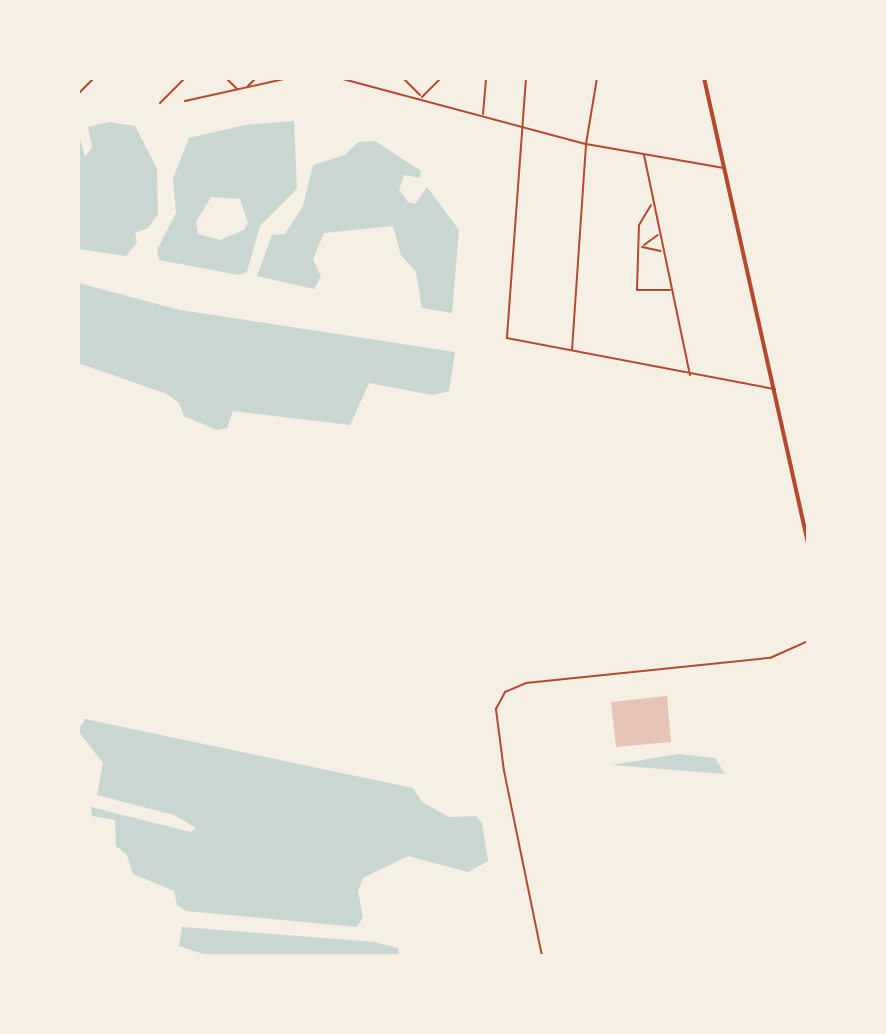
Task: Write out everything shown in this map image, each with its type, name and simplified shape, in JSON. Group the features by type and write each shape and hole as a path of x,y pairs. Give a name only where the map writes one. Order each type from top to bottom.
{"main road":[{"path":"704,78 776,389 808,542"}],"street":[{"path":"78,94 94,78"},
{"path":"160,103 185,78"},
{"path":"226,78 237,89"},
{"path":"248,86 256,78"},
{"path":"185,101 289,78"},
{"path":"339,78 422,97 586,144 724,168"},
{"path":"402,78 422,97"},
{"path":"422,97 441,78"},
{"path":"483,114 486,78"},
{"path":"526,78 507,338 690,376 776,389"},
{"path":"572,351 586,144 597,78"},
{"path":"644,155 651,205 690,376"},
{"path":"651,205 639,225 642,247 636,262 637,290 670,290"},
{"path":"642,247 658,235"},
{"path":"642,247 661,251"},
{"path":"542,956 504,771 496,709 506,692 526,683 770,658 808,641"}],"shaded area":[{"path":"294,121 297,189 260,226 247,272 239,275 159,260 157,250 176,213 173,178 189,138 245,125","holes":["211,197 240,199 248,223 244,230 220,240 198,234 196,222"]},
{"path":"109,122 135,126 157,169 158,214 148,228 135,233 137,243 126,256 78,249 78,132 85,157 92,147 88,127"},
{"path":"375,141 421,171 420,178 404,175 399,190 408,202 415,204 427,187 459,230 452,313 422,308 416,272 401,255 393,226 324,233 313,259 321,277 314,289 257,276 272,235 285,234 303,206 313,165 345,155 358,142"},
{"path":"78,283 180,310 455,352 449,391 432,395 369,383 350,425 233,411 227,428 217,430 184,416 179,403 167,394 78,363"},
{"path":"85,719 413,788 422,802 449,817 476,816 482,823 488,861 468,872 408,856 363,878 358,891 363,917 357,927 186,911 177,905 174,891 133,874 127,855 116,846 115,820 92,816 91,807 191,832 196,828 174,815 97,795 103,763 78,731"},
{"path":"678,754 715,758 725,774 612,765"},
{"path":"182,927 375,942 398,948 399,956 209,956 179,946"}],"building":[{"path":"667,696 671,742 616,747 611,702"}]}
